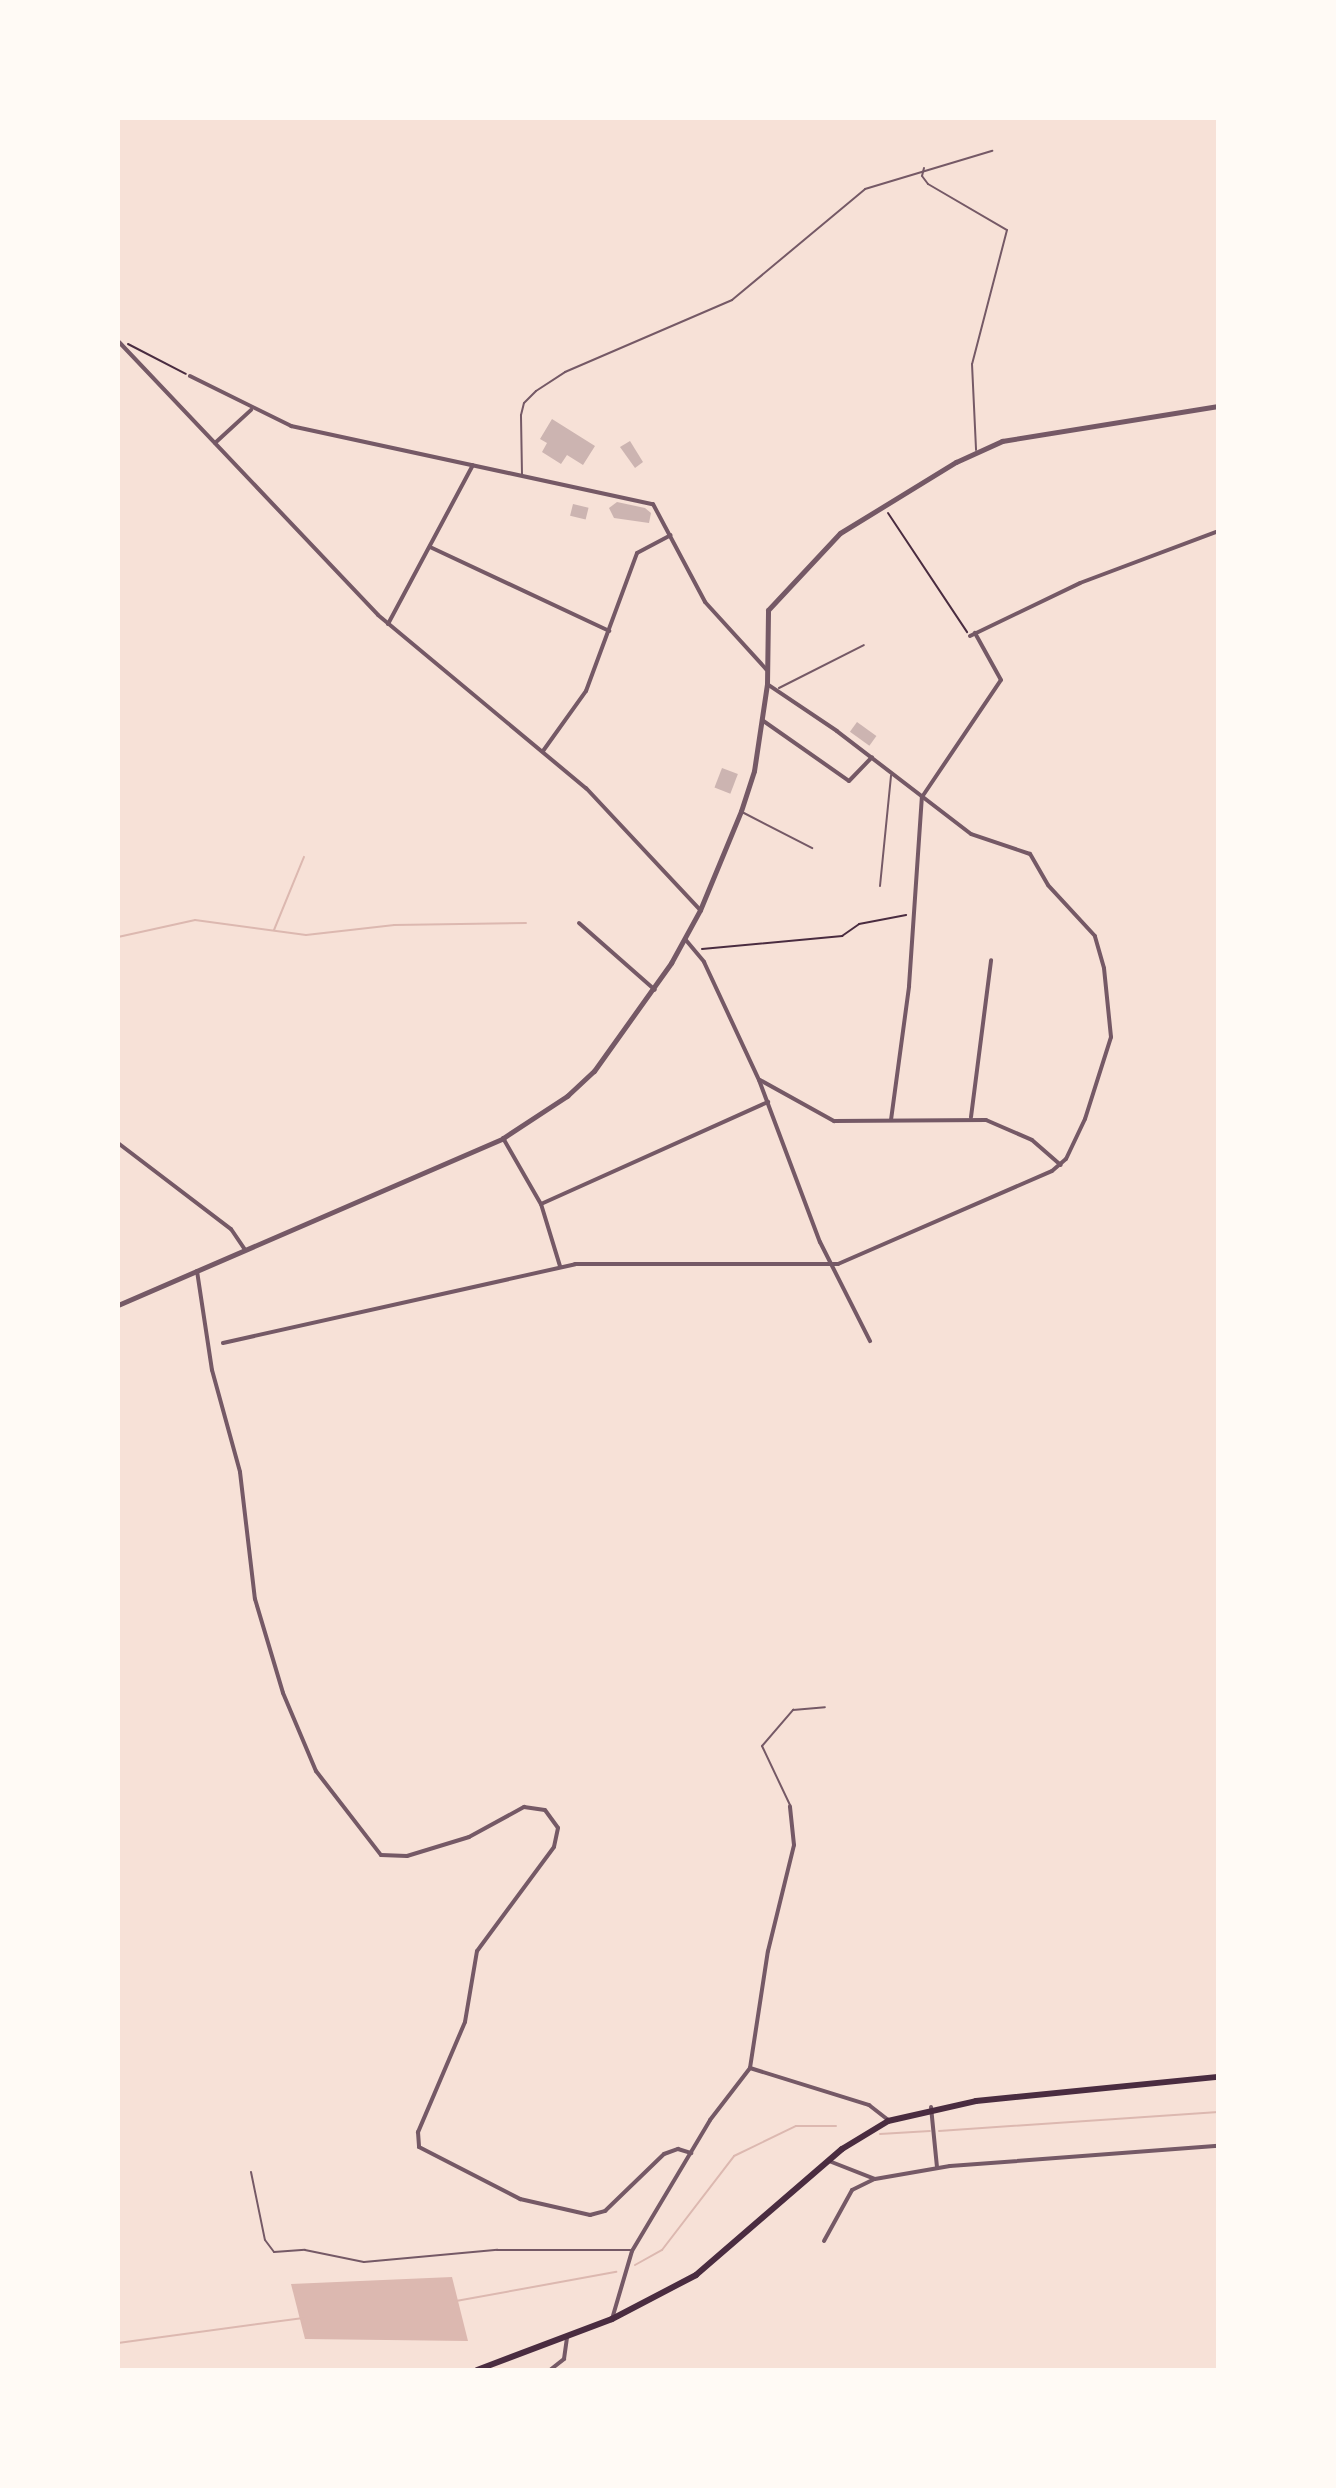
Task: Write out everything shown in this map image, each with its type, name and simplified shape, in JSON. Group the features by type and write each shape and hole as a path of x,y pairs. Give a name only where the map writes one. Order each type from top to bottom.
{"main road":[{"path":"477,2370 612,2319 710,2266 829,2161 888,2121 931,2107 1218,2077"}],"street":[{"path":"119,342 388,624 543,751 615,816 700,910"},
{"path":"190,376 252,409 300,428 653,504 705,602 768,670"},
{"path":"118,1305 503,1138 567,1096 594,1071 655,990 700,910 741,811 762,720 768,670 765,623 775,597 831,540 882,505 976,451 1029,433 1218,406"},
{"path":"215,443 252,409"},
{"path":"388,624 473,465"},
{"path":"891,1120 915,914 922,797 1001,680 972,635 1080,583 1218,531"},
{"path":"543,751 580,702 637,553 671,535"},
{"path":"430,547 609,631"},
{"path":"223,1343 560,1266 830,1266 1061,1165 1077,1141 1103,1066 1110,1010 1099,944 1048,885 1030,854 971,834 872,757 767,684"},
{"path":"762,720 849,781 872,757"},
{"path":"579,923 655,990"},
{"path":"685,939 697,949 759,1080 830,1266 870,1341"},
{"path":"971,1118 991,960"},
{"path":"759,1080 834,1121 971,1118 1009,1128 1061,1165"},
{"path":"541,1204 768,1102"},
{"path":"503,1138 541,1204 560,1266"},
{"path":"118,1143 231,1229 245,1250"},
{"path":"197,1271 212,1370 240,1472 255,1599 283,1693 316,1771 381,1855 407,1856 469,1837 524,1807 545,1810 558,1828 554,1847 477,1951 465,2022 418,2132 419,2147 520,2199 590,2215 605,2211 664,2154 678,2149 691,2153"},
{"path":"612,2319 632,2251 691,2153 750,2068 773,1928 794,1845 790,1806"},
{"path":"750,2068 869,2105 888,2121"},
{"path":"931,2107 937,2167"},
{"path":"824,2241 852,2190 875,2179 907,2177 937,2167 1218,2146"},
{"path":"829,2161 875,2179"},
{"path":"550,2370 564,2359 567,2337"}],"lane":[{"path":"522,475 521,415 524,403 536,391 565,372 732,300 865,189 925,167 992,151"},
{"path":"925,167 922,176 928,184 1007,230 972,364 976,451"},
{"path":"777,689 864,645"},
{"path":"880,886 892,773"},
{"path":"741,811 812,848"},
{"path":"790,1806 789,1794 762,1746 799,1706 825,1707"},
{"path":"251,2172 261,2225 274,2252 305,2250 364,2262 497,2250 632,2251"}],"path":[{"path":"119,342 190,376"},
{"path":"882,505 972,635"},
{"path":"697,949 842,936 859,924 915,914"}],"shaded area":[{"path":"452,2277 468,2341 305,2339 291,2284"}],"building":[{"path":"552,419 595,446 583,465 567,455 561,464 542,452 547,443 540,439"},
{"path":"630,441 643,462 635,468 620,447"},
{"path":"617,502 645,508 651,513 649,523 614,518 609,508"},
{"path":"573,504 589,508 586,520 570,516"},
{"path":"857,722 876,736 869,746 850,732"},
{"path":"722,768 738,774 730,794 714,788"}],"waterway":[{"path":"274,930 304,857"},
{"path":"118,937 195,920 306,935 394,925 526,923"},
{"path":"939,2131 1218,2112"},
{"path":"635,2265 662,2250 734,2156 796,2126 836,2126"},
{"path":"880,2134 930,2131"},
{"path":"456,2301 616,2272"},
{"path":"118,2343 303,2318"}]}
